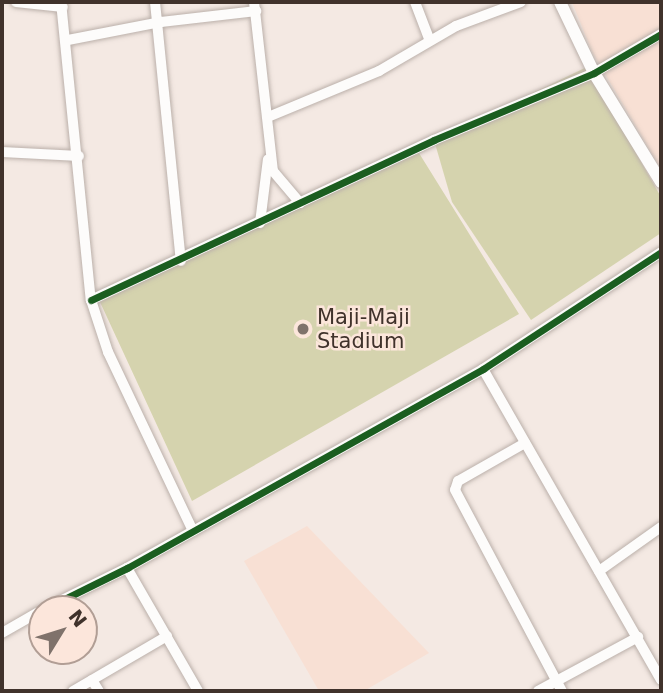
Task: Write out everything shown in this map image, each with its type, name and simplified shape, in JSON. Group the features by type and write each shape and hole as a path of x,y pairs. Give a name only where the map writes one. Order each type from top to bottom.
{"street":[{"path":"16,2 62,4 68,40 91,300 108,352 193,531"},
{"path":"155,2 161,22 181,261"},
{"path":"415,2 429,39"},
{"path":"268,117 379,71 429,39 521,2"},
{"path":"560,2 594,73 661,182"},
{"path":"68,40 255,6 268,117 269,152 260,223"},
{"path":"91,300 594,73 661,34"},
{"path":"3,149 79,156"},
{"path":"269,152 280,183 300,204"},
{"path":"72,595 127,568 483,369 661,253"},
{"path":"483,369 661,680"},
{"path":"525,443 458,481 455,490 559,687"},
{"path":"599,572 661,527"},
{"path":"127,568 198,691"},
{"path":"2,633 28,618"},
{"path":"73,691 167,636"},
{"path":"538,691 559,687 638,637"},
{"path":"92,680 99,691"}],"shaded area":[{"path":"572,2 661,2 661,169 592,52"},
{"path":"587,67 661,197 661,233 531,320 452,202 434,140"},
{"name":"Maji-Maji Stadium","path":"414,145 519,314 192,501 100,302 336,188"},
{"path":"307,526 429,653 364,691 319,691 244,561"}],"cycle path":[{"path":"91,300 434,140 594,73 661,34"},
{"path":"72,595 127,568 483,369 661,252"}],"place":[{"name":"Maji-Maji Stadium","path":"303,329"}]}
